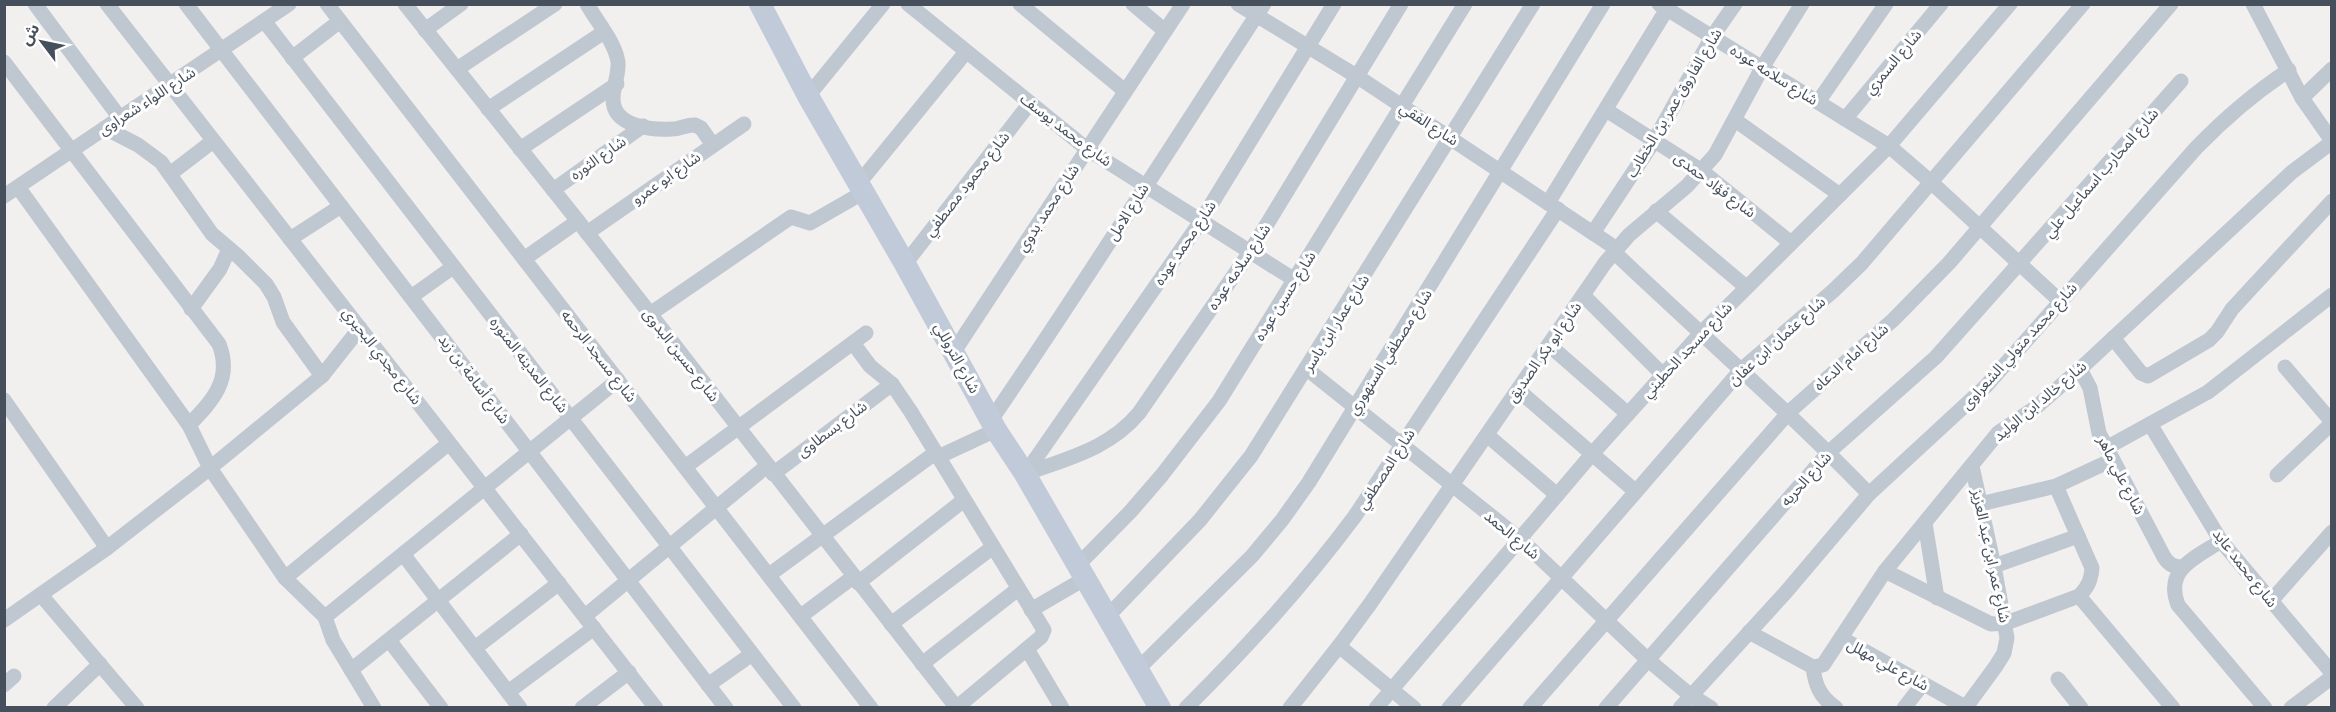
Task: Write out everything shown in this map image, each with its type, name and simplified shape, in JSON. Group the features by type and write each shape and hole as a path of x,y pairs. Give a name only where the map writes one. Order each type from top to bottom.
{"street":[{"path":"35,4 120,118"},
{"name":"شارع مجدي البحيري","path":"107,4 656,708"},
{"name":"شارع أسامة بن زيد","path":"186,4 726,708"},
{"name":"شارع اللواء شعراوى","path":"4,196 289,4"},
{"name":"شارع مسجد الرحمه","path":"327,4 871,708"},
{"name":"شارع حسين البدوى","path":"405,4 956,707"},
{"path":"425,30 461,4"},
{"path":"457,69 555,4"},
{"path":"587,4 615,50 618,61 617,84 613,99 617,114 628,123 643,126 672,129 695,124 701,128 713,145"},
{"name":"شارع التروللي","path":"760,4 808,96 905,264 993,425 1025,474 1160,708"},
{"path":"808,96 883,4"},
{"name":"شارع محمد يوسف","path":"908,4 1087,149 1295,280"},
{"path":"1020,4 1125,91"},
{"path":"1133,4 1165,31"},
{"name":"شارع محمد بدوي","path":"953,353 1183,4"},
{"name":"شارع الفقي","path":"1238,4 1261,10 1308,48 1358,77 1553,206 1615,250 1700,334 1789,412 1869,494"},
{"name":"شارع محمد عوده","path":"1025,474 1202,221 1334,4"},
{"name":"شارع سلامه عوده","path":"1025,474 1099,446 1128,426 1250,252 1401,4"},
{"name":"شارع حسين عوده","path":"1031,610 1081,572 1191,439 1219,400 1465,4"},
{"name":"شارع عمار ابن ياسر","path":"1107,617 1172,550 1226,489 1274,422 1533,4"},
{"name":"شارع مصطفي السنهوري","path":"1137,669 1252,556 1309,482 1603,4"},
{"name":"شارع الفاروق عمر بن الخطاب","path":"1593,233 1654,141 1712,37 1735,4"},
{"name":"شارع ابو بكر الصديق","path":"1290,708 1339,646 1615,250 1702,171 1714,155 1762,68 1802,4"},
{"path":"1818,102 1886,4"},
{"name":"شارع السمري","path":"1845,119 1941,4"},
{"name":"شارع مسجد الحطيني","path":"1376,708 1592,454 1663,375 1746,286 1889,146 2010,4"},
{"name":"شارع عثمان ابن عفان","path":"1449,708 1741,370 1862,263 2083,4"},
{"name":"شارع امام الدعاه","path":"1530,708 1789,412 1893,321 1929,285 2171,4"},
{"path":"2253,4 2302,98 2331,142"},
{"name":"شارع سلامه عوده","path":"1666,6 1889,146 2060,301"},
{"name":"شارع المصطفي","path":"1186,708 1244,650 1320,563 1355,516 1553,206 1666,6"},
{"name":"شارع الامل","path":"993,425 1145,186 1261,10"},
{"path":"292,58 340,21"},
{"name":"شارع المدينه المنوره","path":"265,22 794,708"},
{"path":"488,109 604,32"},
{"path":"650,314 792,218 810,223 861,187 966,52"},
{"path":"4,62 219,344 225,366 223,379 211,402 189,425"},
{"name":"شارع محمد متولي الشعراوى","path":"1680,708 1869,494 1970,402 2196,147 2224,118 2255,92 2289,70"},
{"path":"2302,98 2329,76"},
{"name":"شارع المحارب اسماعيل علي","path":"2020,264 2181,81"},
{"path":"520,149 617,84"},
{"name":"شارع محمود مصطفي","path":"905,264 1030,104"},
{"name":"شارع فؤاد حمدى","path":"1606,110 1702,171 1791,243"},
{"path":"1735,120 1839,195"},
{"name":"شارع ابو عمرو","path":"524,259 582,227 744,123"},
{"name":"شارع الثوره","path":"553,190 643,126"},
{"path":"105,128 152,154 170,174 212,234 266,284 274,297 283,322 322,376"},
{"path":"170,174 213,141"},
{"name":"شارع خالد ابن الوليد","path":"1813,667 1823,665 1885,571 1998,433 2035,408 2080,369 2292,172 2331,142"},
{"path":"18,187 189,425 210,468 285,578 325,617 333,640 374,708"},
{"path":"2113,338 2142,373 2148,376 2199,347 2217,332 2232,309 2331,201"},
{"path":"290,239 341,206"},
{"path":"1656,212 1746,286"},
{"path":"191,309 230,249"},
{"name":"شارع الحريه","path":"1606,708 1829,452 1936,357 2020,264"},
{"path":"411,297 453,267"},
{"path":"1583,295 1663,375"},
{"path":"1980,504 2056,486 2109,454 2150,424 2208,392 2331,295"},
{"path":"4,620 107,548 210,468 322,376 360,328"},
{"path":"685,467 866,333"},
{"path":"853,343 870,366 892,384 1044,632 1027,649 956,707"},
{"path":"1549,345 1628,414"},
{"path":"2277,476 2331,423 2285,367"},
{"name":"شارع الحمد","path":"1307,369 1520,539 1647,659 1690,695 1711,708"},
{"name":"شارع علي ماهر","path":"2080,369 2090,388 2095,417 2109,454 2164,557 2175,567 2182,567"},
{"path":"325,617 618,380"},
{"name":"شارع بسطاوى","path":"508,692 589,622 628,580 716,508 892,384"},
{"path":"1518,390 1635,491"},
{"path":"7,411 107,548"},
{"name":"شارع محمد عايد","path":"2150,424 2221,541 2329,667"},
{"path":"769,575 937,455 993,425"},
{"path":"1487,435 1557,495"},
{"path":"285,578 449,442"},
{"name":"شارع عمر ابن عبد العزيز","path":"1966,707 2004,653 2007,638 2006,623 1972,466"},
{"path":"1885,571 1991,624 2006,623 2079,596 2091,578 2092,568 2056,486"},
{"path":"801,616 856,580 964,500"},
{"path":"1925,523 1937,598"},
{"path":"2271,601 2331,532"},
{"path":"351,670 521,534"},
{"path":"1994,566 2078,536"},
{"path":"2221,541 2182,567 2174,579 2173,592 2178,605 2265,708"},
{"path":"891,624 993,547"},
{"path":"403,554 520,708"},
{"path":"475,648 559,583"},
{"path":"922,664 1018,589"},
{"path":"41,595 100,664 132,706"},
{"path":"2079,596 2173,708"},
{"path":"1749,632 1813,667 1815,682 1822,696 1836,708"},
{"name":"شارع علي مهلل","path":"1840,639 1966,707"},
{"path":"389,640 441,708"},
{"path":"1339,646 1414,708"},
{"path":"1027,649 1062,708"},
{"path":"708,685 752,654"},
{"path":"54,708 100,664"},
{"path":"2291,708 2329,667"},
{"path":"582,708 628,672"},
{"path":"2058,679 2081,708"},
{"path":"1904,708 1922,684"}]}
